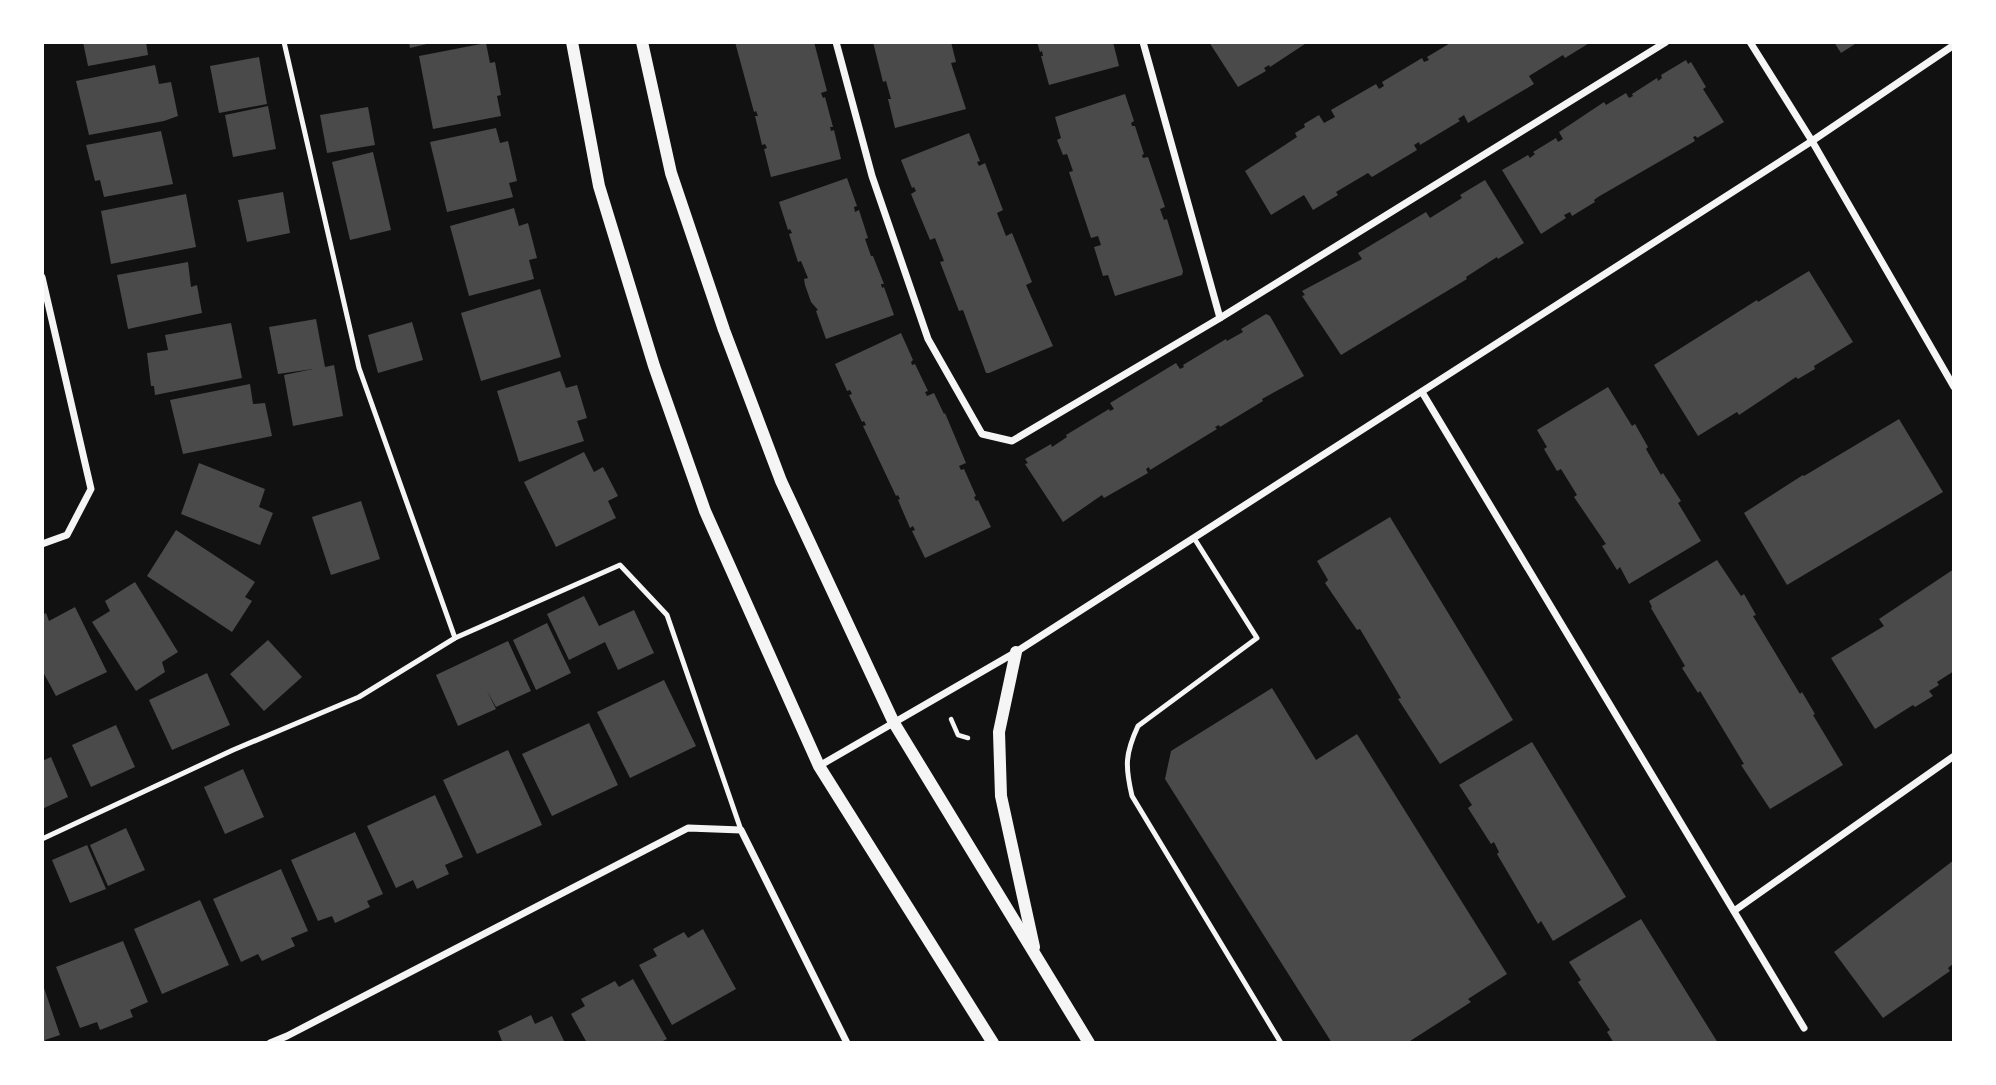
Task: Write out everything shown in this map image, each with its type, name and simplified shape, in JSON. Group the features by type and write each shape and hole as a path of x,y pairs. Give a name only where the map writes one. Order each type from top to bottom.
{"street":[{"path":"572,42 600,186 654,366 705,511 819,766 993,1043"},
{"path":"642,42 671,173 724,330 781,481 894,723 1089,1043"},
{"path":"836,42 872,176 928,339 982,434 1012,441 1220,318 1666,42"},
{"path":"1143,42 1220,318"},
{"path":"1750,42 1812,141 1954,387"},
{"path":"819,766 1016,652 1812,141 1954,45"},
{"path":"42,277 91,489 67,535 42,544"},
{"path":"1422,392 1804,1028"},
{"path":"1016,652 999,732 1001,796 1037,958"},
{"path":"1734,911 1954,756"},
{"path":"270,1043 688,828 741,830 847,1043"}],"lane":[{"path":"284,42 359,368 454,638"},
{"path":"1194,538 1257,638 1138,726 1129,744 1125,766 1132,796 1281,1043"},
{"path":"42,839 233,750 359,697 454,638 620,565 667,615 741,830"}],"path":[{"path":"951,719 958,735 968,738"}],"building":[{"path":"83,42 146,42 148,55 88,66"},
{"path":"409,42 431,42 431,43 410,48"},
{"path":"735,42 814,42 827,91 821,93 823,98 825,97 833,127 830,127 831,131 834,130 841,159 771,177 764,149 767,148 765,144 762,145 755,116 758,116 756,111 754,112"},
{"path":"873,42 951,42 956,62 951,63 966,109 895,128 888,99 891,99 886,81 883,82"},
{"path":"1037,42 1113,42 1119,66 1049,85 1042,51 1040,52"},
{"path":"1209,42 1308,42 1238,87"},
{"path":"1452,42 1591,42 1529,76 1534,84 1468,123 1464,115 1458,119 1460,121 1420,145 1419,142 1414,145 1417,150 1372,177 1368,173 1313,210 1304,195 1271,215 1245,171 1297,137 1295,133 1305,127 1304,124 1319,115 1324,123 1335,117 1331,110 1376,84 1379,89 1384,86 1382,82 1422,58 1424,62 1429,60 1427,57"},
{"path":"1834,42 1858,42 1841,53"},
{"path":"486,43 490,63 495,62 501,95 497,96 501,116 433,129 419,56"},
{"path":"259,57 267,104 219,113 210,66"},
{"path":"1686,60 1688,64 1691,62 1706,87 1703,89 1724,122 1697,138 1693,137 1695,141 1598,197 1595,202 1572,216 1570,212 1564,215 1566,218 1541,234 1502,170 1528,155 1530,158 1535,154 1533,152 1556,138 1558,142 1563,139 1559,132 1604,102 1606,105 1626,93 1629,98 1633,96 1632,94 1657,78 1658,81 1662,78 1661,75"},
{"path":"155,65 159,84 171,82 178,116 89,135 76,81"},
{"path":"1125,94 1134,121 1131,123 1135,126 1143,158 1148,157 1165,207 1160,209 1164,220 1167,219 1183,271 1182,275 1115,296 1108,275 1103,276 1094,247 1101,245 1098,236 1091,238 1069,172 1073,171 1067,154 1063,155 1057,140 1061,138 1055,117"},
{"path":"268,106 276,149 233,157 225,115"},
{"path":"368,107 375,145 327,153 320,115"},
{"path":"496,128 500,143 508,141 517,181 509,183 513,197 447,212 430,142"},
{"path":"161,131 173,184 104,197 100,180 95,181 86,145"},
{"path":"969,133 980,161 977,162 979,166 985,163 1003,210 997,213 1006,236 1012,233 1032,282 1026,285 1053,346 989,373 986,373 963,310 959,311 940,262 944,261 935,238 930,240 911,194 916,191 912,188 901,160"},
{"path":"373,152 391,230 350,240 332,162"},
{"path":"847,178 857,206 854,207 855,212 859,210 868,238 865,239 894,315 826,339 816,311 818,310 811,302 805,285 804,279 808,278 801,261 798,262 789,234 792,233 788,230 779,202"},
{"path":"1485,180 1524,243 1498,259 1497,257 1466,277 1467,279 1341,355 1302,296 1305,295 1302,291 1362,259 1358,253 1426,212 1430,218"},
{"path":"283,192 290,233 247,242 238,200"},
{"path":"186,194 196,247 111,264 101,211"},
{"path":"514,208 519,226 528,223 537,258 529,260 534,279 469,296 450,226"},
{"path":"188,262 191,287 197,285 202,313 128,329 117,275"},
{"path":"1809,271 1853,342 1814,366 1815,369 1798,379 1796,377 1739,415 1737,412 1698,436 1654,365 1757,300 1758,302"},
{"path":"540,289 561,357 481,381 461,313"},
{"path":"1266,314 1270,316 1304,376 1262,399 1263,401 1220,427 1215,427 1217,429 1150,470 1149,467 1146,469 1148,473 1104,498 1102,495 1063,522 1025,464 1028,463 1025,459 1051,444 1052,447 1067,437 1066,435 1109,409 1114,409 1110,403 1176,363 1180,369 1184,367 1183,365 1226,339 1227,341 1243,332 1241,329"},
{"path":"316,319 325,367 334,365 343,416 293,426 284,375 313,369 278,374 269,327"},
{"path":"412,322 423,360 378,373 368,335"},
{"path":"231,323 242,378 155,395 154,386 151,386 147,353 168,350 165,335"},
{"path":"901,333 913,360 912,365 915,364 928,391 925,392 927,396 934,393 945,413 966,463 959,466 961,470 964,469 976,496 974,497 991,527 925,558 912,531 915,530 913,526 910,528 898,500 900,499 896,496 863,426 866,425 849,395 852,394 850,390 847,391 835,364"},
{"path":"560,371 566,388 577,385 587,418 577,421 584,441 519,462 497,391"},
{"path":"250,384 253,404 265,403 272,436 183,454 170,400"},
{"path":"1608,387 1632,426 1635,424 1648,447 1646,449 1681,501 1678,503 1701,541 1629,584 1620,567 1617,570 1602,546 1606,544 1574,497 1577,495 1561,469 1557,471 1537,430"},
{"path":"1899,419 1943,492 1787,585 1744,513"},
{"path":"584,452 594,472 603,467 618,496 608,501 616,518 556,547 524,482"},
{"path":"199,463 265,489 259,507 273,513 260,545 181,514"},
{"path":"361,501 380,559 331,575 312,517"},
{"path":"1390,517 1513,720 1440,764 1398,699 1401,698 1360,629 1357,630 1325,583 1328,580 1317,561"},
{"path":"176,530 255,582 245,597 252,601 232,632 147,576"},
{"path":"1717,560 1741,596 1744,594 1756,615 1753,616 1800,694 1802,692 1843,765 1770,809 1741,765 1744,764 1700,691 1698,693 1682,668 1685,666 1649,601"},
{"path":"1954,569 1954,671 1929,691 1933,696 1875,729 1831,658 1884,626 1879,619"},
{"path":"135,582 178,652 162,662 165,672 136,691 92,622 110,611 105,601"},
{"path":"584,596 599,626 634,610 654,653 618,670 605,642 569,660 547,614"},
{"path":"75,607 107,672 56,696 42,670 42,615 46,613 49,621"},
{"path":"547,623 571,673 536,690 513,640"},
{"path":"268,640 302,677 264,711 230,674"},
{"path":"508,641 531,691 496,707 487,691 496,709 458,726 436,675"},
{"path":"207,673 230,725 172,750 149,700"},
{"path":"664,680 696,746 630,778 597,712"},
{"path":"1272,688 1316,760 1357,734 1507,974 1468,999 1471,1002 1407,1043 1332,1043 1165,779 1171,751"},
{"path":"589,723 618,785 552,816 522,754"},
{"path":"116,725 135,767 91,787 72,745"},
{"path":"1532,742 1626,897 1553,941 1541,921 1538,924 1497,854 1499,852 1494,842 1491,844 1468,808 1472,805 1459,785"},
{"path":"508,750 542,825 477,854 443,780"},
{"path":"51,757 68,797 42,809 42,761"},
{"path":"243,769 264,817 225,834 204,787"},
{"path":"435,795 463,857 445,865 449,874 417,889 413,880 396,888 367,826"},
{"path":"126,828 145,870 108,886 90,845"},
{"path":"355,832 383,894 367,901 370,907 335,923 332,916 318,921 291,860"},
{"path":"87,845 106,889 70,903 52,860"},
{"path":"1954,860 1954,963 1948,968 1950,971 1883,1018 1834,952"},
{"path":"281,869 308,931 291,938 295,946 262,961 258,954 241,962 213,899"},
{"path":"200,900 229,965 162,994 134,929"},
{"path":"1641,919 1718,1043 1614,1043 1607,1032 1610,1030 1578,982 1581,980 1569,962"},
{"path":"703,929 736,989 672,1025 639,965 657,956 653,949 684,932 688,938"},
{"path":"123,941 148,1002 130,1010 133,1017 100,1030 97,1022 80,1028 56,967"},
{"path":"633,979 667,1039 659,1043 587,1043 571,1014 585,1006 581,999 615,981 619,987"},
{"path":"42,982 60,1035 45,1040 46,1043 42,1043"},
{"path":"531,1015 535,1024 552,1016 565,1043 497,1043 502,1041 498,1031"}]}
